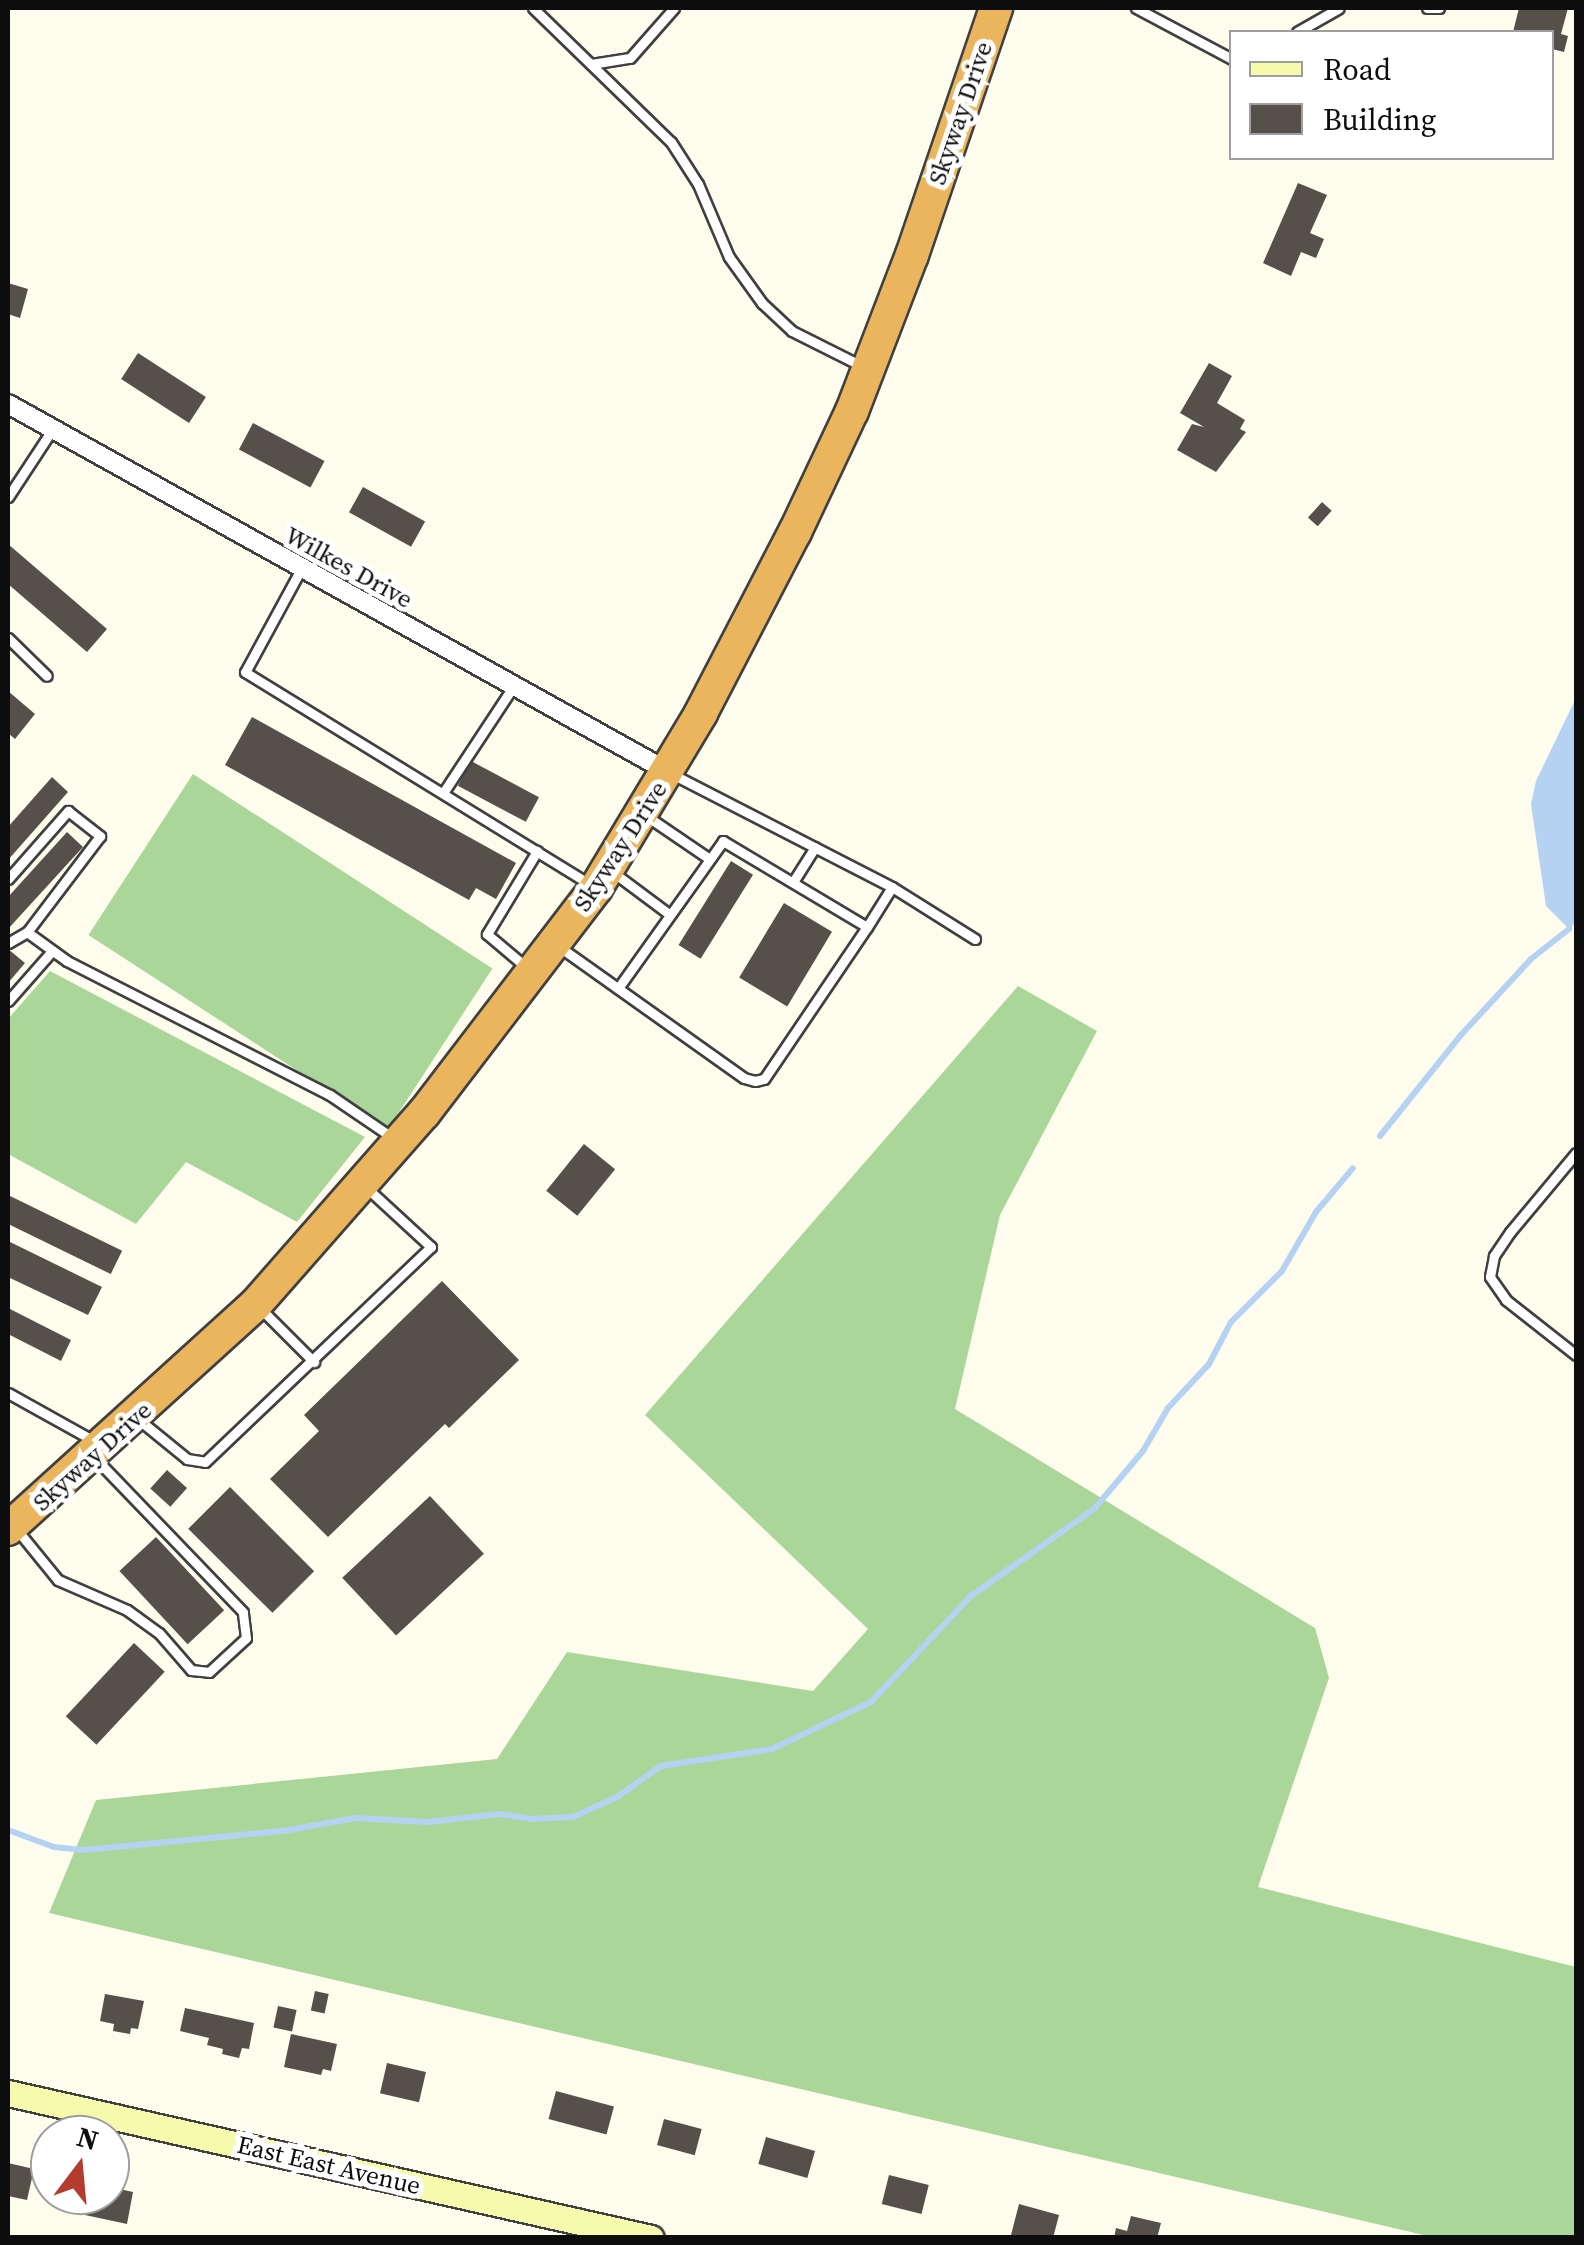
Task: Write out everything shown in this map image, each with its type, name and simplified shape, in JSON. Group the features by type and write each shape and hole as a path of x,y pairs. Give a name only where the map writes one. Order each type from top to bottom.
{"highway":[{"name":"Skyway Drive","path":"10,1527 136,1417 256,1304 399,1142 602,878 668,771 795,532 869,370 996,8"}],"street":[{"name":"Wilkes Drive","path":"8,404 668,771"},
{"name":"East East Avenue","path":"8,2093 651,2238"}],"lane":[{"path":"533,8 671,142 698,184 729,257 762,303 792,331 869,370"},
{"path":"591,64 630,58 674,8"},
{"path":"1136,8 1229,57"},
{"path":"1301,30 1339,8"},
{"path":"1427,8 1439,8"},
{"path":"8,496 52,430"},
{"path":"301,569 245,672 537,851 602,878 670,914"},
{"path":"8,638 48,676"},
{"path":"443,793 513,687"},
{"path":"668,771 892,888 975,939"},
{"path":"8,879 68,812 100,836 26,932 8,944"},
{"path":"643,813 708,858"},
{"path":"618,988 719,843 728,842 867,927"},
{"path":"793,882 814,847"},
{"path":"532,972 486,934 537,851"},
{"path":"555,944 755,1082 764,1079 892,888"},
{"path":"26,932 52,951 330,1095 399,1142"},
{"path":"8,1001 52,951"},
{"path":"1576,1152 1510,1232 1494,1256 1490,1277 1506,1300 1576,1355"},
{"path":"136,1417 187,1460 205,1462 431,1247 364,1185"},
{"path":"256,1304 314,1362"},
{"path":"8,1393 98,1451 242,1612 248,1630 246,1638 209,1672 191,1670 159,1633 127,1610 58,1580 10,1527"}],"green space":[{"path":"193,774 492,968 388,1129 88,935"},
{"path":"50,971 365,1137 297,1222 186,1162 136,1224 8,1154 8,1019"},
{"path":"1018,986 1097,1031 1000,1215 955,1409 1315,1628 1329,1678 1258,1887 1576,1967 1576,2237 1432,2237 49,1913 96,1800 497,1759 567,1652 813,1691 868,1629 645,1415"}],"water":[{"path":"1576,698 1576,922 1569,929 1546,906 1531,804 1536,781"}],"building":[{"path":"1519,8 1568,8 1561,34 1568,36 1564,52 1554,50 1554,30 1514,30"},
{"path":"1298,183 1327,195 1310,233 1324,239 1316,258 1301,252 1291,276 1263,263"},
{"path":"8,283 28,289 20,318 8,314"},
{"path":"138,353 206,397 189,423 121,379"},
{"path":"1209,363 1232,376 1217,403 1245,420 1240,429 1246,432 1216,472 1177,450 1192,424 1204,427 1180,413"},
{"path":"253,423 325,461 310,488 239,449"},
{"path":"363,487 425,521 411,547 349,512"},
{"path":"1322,502 1332,511 1318,526 1308,518"},
{"path":"8,544 107,629 87,652 8,584"},
{"path":"8,691 35,714 15,739 8,733"},
{"path":"252,717 516,863 496,899 476,888 469,900 225,765"},
{"path":"471,761 539,797 526,822 458,786"},
{"path":"52,777 68,792 8,860 8,827"},
{"path":"67,832 83,847 8,929 8,897"},
{"path":"731,861 753,875 701,959 679,945"},
{"path":"784,903 832,932 787,1006 739,978"},
{"path":"8,949 25,963 8,983"},
{"path":"584,1144 615,1169 577,1216 546,1191"},
{"path":"8,1195 122,1251 111,1274 8,1224"},
{"path":"8,1241 102,1287 88,1315 8,1277"},
{"path":"442,1281 519,1360 449,1428 445,1424 328,1537 270,1479 319,1431 304,1415"},
{"path":"8,1308 71,1340 61,1361 8,1334"},
{"path":"167,1470 187,1488 170,1507 150,1489"},
{"path":"230,1487 314,1571 272,1613 188,1529"},
{"path":"430,1496 484,1554 396,1636 342,1578"},
{"path":"156,1537 224,1610 188,1644 119,1571"},
{"path":"134,1643 165,1672 97,1745 66,1716"},
{"path":"315,1991 329,1994 325,2013 311,2011"},
{"path":"105,1994 144,2001 138,2029 131,2028 130,2034 113,2031 114,2024 100,2021"},
{"path":"278,2006 297,2010 292,2031 273,2028"},
{"path":"185,2008 254,2023 249,2049 242,2048 239,2058 222,2054 223,2049 207,2045 209,2038 180,2031"},
{"path":"291,2034 337,2044 331,2071 323,2069 321,2075 284,2067"},
{"path":"387,2063 426,2072 419,2102 380,2093"},
{"path":"556,2091 614,2107 606,2135 548,2119"},
{"path":"664,2119 702,2129 695,2155 657,2145"},
{"path":"766,2137 815,2151 807,2178 758,2164"},
{"path":"8,2163 30,2168 27,2200 8,2196"},
{"path":"889,2175 929,2185 922,2214 882,2204"},
{"path":"1019,2204 1059,2215 1053,2238 1011,2235"},
{"path":"85,2215 129,2215 127,2224"},
{"path":"1131,2216 1161,2223 1157,2238 1114,2238 1116,2228 1127,2231"}],"waterway":[{"path":"1380,1136 1460,1036 1531,959 1569,929 1569,922"},
{"path":"8,1830 54,1847 84,1850 283,1831 356,1818 428,1822 500,1814 531,1819 573,1817 617,1797 661,1766 772,1749 871,1702 971,1596 1094,1509 1143,1451 1168,1408 1209,1364 1231,1322 1282,1271 1316,1212 1353,1168"}]}
